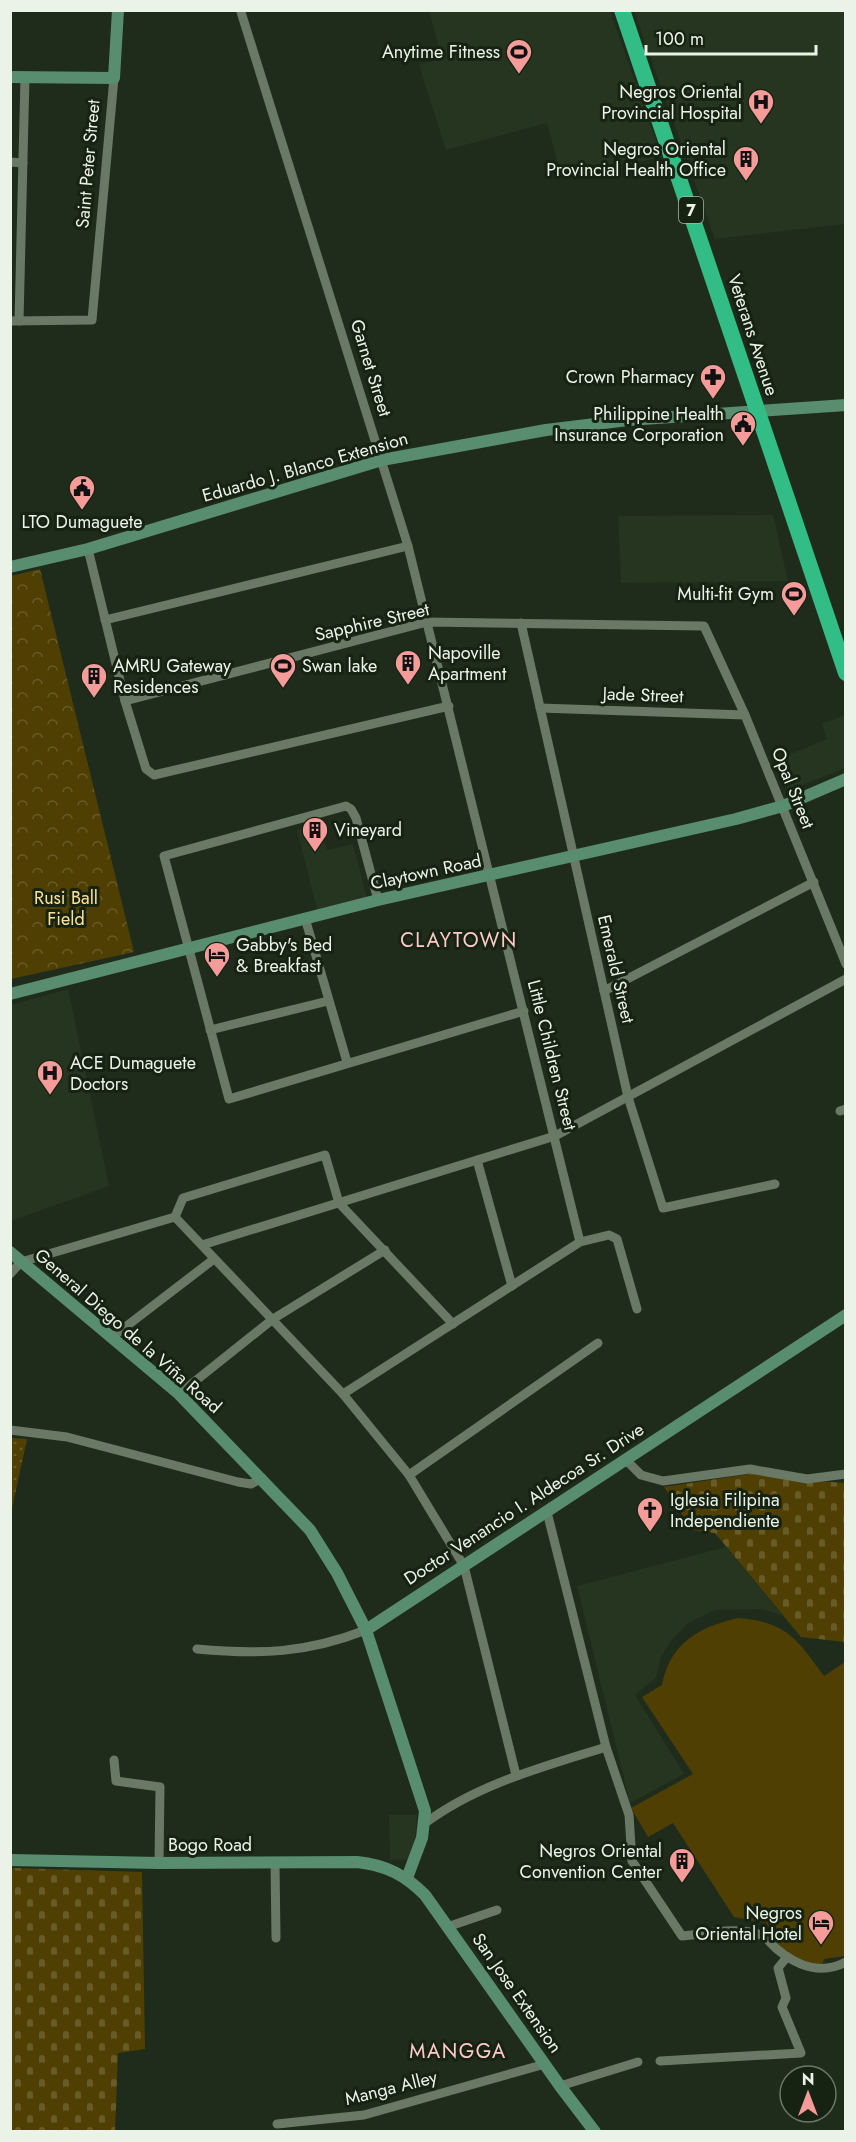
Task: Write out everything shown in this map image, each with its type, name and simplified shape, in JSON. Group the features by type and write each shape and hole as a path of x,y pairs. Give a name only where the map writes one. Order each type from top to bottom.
{"highway":[{"name":"Veterans Avenue","path":"622,10 846,673"}],"street":[{"name":"Saint Peter Street","path":"15,321 92,320 118,10"},
{"name":"Garnet Street","path":"241,12 408,546 491,876"},
{"path":"10,77 114,78"},
{"path":"15,321 25,77"},
{"path":"10,162 23,162"},
{"name":"Eduardo J. Blanco Extension","path":"10,567 88,549 382,460 546,430 846,405"},
{"path":"105,620 408,546"},
{"path":"88,549 125,701 147,770 154,775 449,706"},
{"name":"Sapphire Street","path":"125,701 428,622 704,626"},
{"name":"Emerald Street","path":"521,623 628,1096 663,1208 775,1185"},
{"name":"Opal Street","path":"704,626 745,715 846,964"},
{"name":"Jade Street","path":"540,708 745,715"},
{"name":"Claytown Road","path":"10,994 378,900 573,858 783,806 846,779"},
{"path":"378,900 356,818 349,808 340,807 164,856 229,1099 524,1011"},
{"name":"Little Children Street","path":"491,876 580,1242"},
{"path":"604,991 814,882"},
{"path":"305,918 347,1062"},
{"path":"202,1245 555,1136 846,979"},
{"path":"210,1030 328,1001"},
{"path":"175,1217 183,1198 325,1155 339,1203 453,1324"},
{"path":"477,1160 512,1286"},
{"path":"175,1217 344,1394 409,1474 464,1566 516,1775"},
{"path":"10,1274 21,1262 175,1217"},
{"path":"344,1394 580,1242 609,1235 617,1239 637,1309"},
{"path":"179,1394 273,1319 385,1250"},
{"name":"General Diego de la Viña Road","path":"10,1252 179,1394 310,1530 337,1573 366,1630 425,1811 417,1855 407,1878"},
{"path":"111,1338 214,1259"},
{"name":"Doctor Venancio I. Aldecoa Sr. Drive","path":"197,1648 236,1652 293,1651 318,1647 366,1630 846,1315"},
{"path":"409,1474 598,1343"},
{"path":"10,1430 67,1437 238,1482 251,1484 262,1478"},
{"path":"625,1459 641,1474 663,1481 750,1469 807,1479 846,1474"},
{"path":"547,1512 606,1747 630,1815 632,1861 682,1936 739,1932 760,1935 787,1957 810,1969 833,1969 846,1962"},
{"path":"424,1824 445,1809 516,1775 606,1747"},
{"path":"114,1760 116,1781 160,1787 159,1863"},
{"name":"Bogo Road","path":"10,1860 373,1864 407,1878"},
{"path":"274,1863 276,1938"},
{"name":"San Jose Extension","path":"407,1878 425,1895 595,2132"},
{"path":"447,1927 497,1910"},
{"path":"660,2061 801,2052 782,2007 786,1998 778,1968 787,1957"},
{"path":"560,2086 638,2062"},
{"name":"Manga Alley","path":"277,2124 364,2115 545,2064"}],"shaded area":[{"path":"429,11 610,11 662,157 562,178 547,123 446,150 419,65 442,58"},
{"name":"Negros Oriental Provincial Hospital","path":"634,11 845,11 845,224 715,239"},
{"path":"773,515 788,581 621,583 618,516"},
{"path":"845,715 845,768 788,791 776,760 827,739 822,724"},
{"path":"320,824 327,850 353,844 367,898 317,909 297,830"},
{"name":"ACE Dumaguete Doctors","path":"68,989 109,1186 11,1221 11,1005"},
{"path":"726,1547 783,1616 762,1609 715,1610 687,1624 672,1639 661,1657 656,1678 635,1695 684,1774 630,1803 577,1586"},
{"path":"389,1815 417,1815 415,1846 409,1859 390,1860"}],"green space":[{"name":"Rusi Ball Field","path":"40,569 134,952 11,979 11,576"},
{"path":"10,1438 27,1439 11,1513"},
{"path":"756,1473 789,1479 845,1483 845,1642 801,1637 715,1533 692,1530 664,1487"},
{"path":"738,1618 755,1620 780,1628 798,1642 824,1676 845,1662 845,1956 824,1959 822,1966 787,1957 788,1951 781,1949 766,1923 734,1917 673,1823 648,1837 631,1808 693,1774 642,1697 662,1685 672,1658 688,1639 711,1626"},
{"path":"11,1868 142,1872 145,2049 118,2053 115,2131 11,2131"}],"place":[{"name":"Anytime Fitness","path":"519,75"},
{"name":"Negros Oriental Provincial Hospital","path":"761,125"},
{"name":"Negros Oriental Provincial Health Office","path":"746,182"},
{"name":"Crown Pharmacy","path":"713,400"},
{"name":"Philippine Health Insurance Corporation","path":"743,447"},
{"name":"LTO Dumaguete","path":"82,511"},
{"name":"Multi-fit Gym","path":"794,617"},
{"name":"Napoville Apartment","path":"408,686"},
{"name":"Swan lake","path":"283,689"},
{"name":"AMRU Gateway Residences","path":"94,699"},
{"name":"Vineyard","path":"315,853"},
{"name":"Gabby's Bed & Breakfast","path":"217,978"},
{"name":"ACE Dumaguete Doctors","path":"50,1096"},
{"name":"Iglesia Filipina Independiente","path":"650,1533"},
{"name":"Negros Oriental Convention Center","path":"682,1884"},
{"name":"Negros Oriental Hotel","path":"821,1946"}],"district":[{"name":"CLAYTOWN","path":"459,940"},
{"name":"MANGGA","path":"458,2051"}]}
